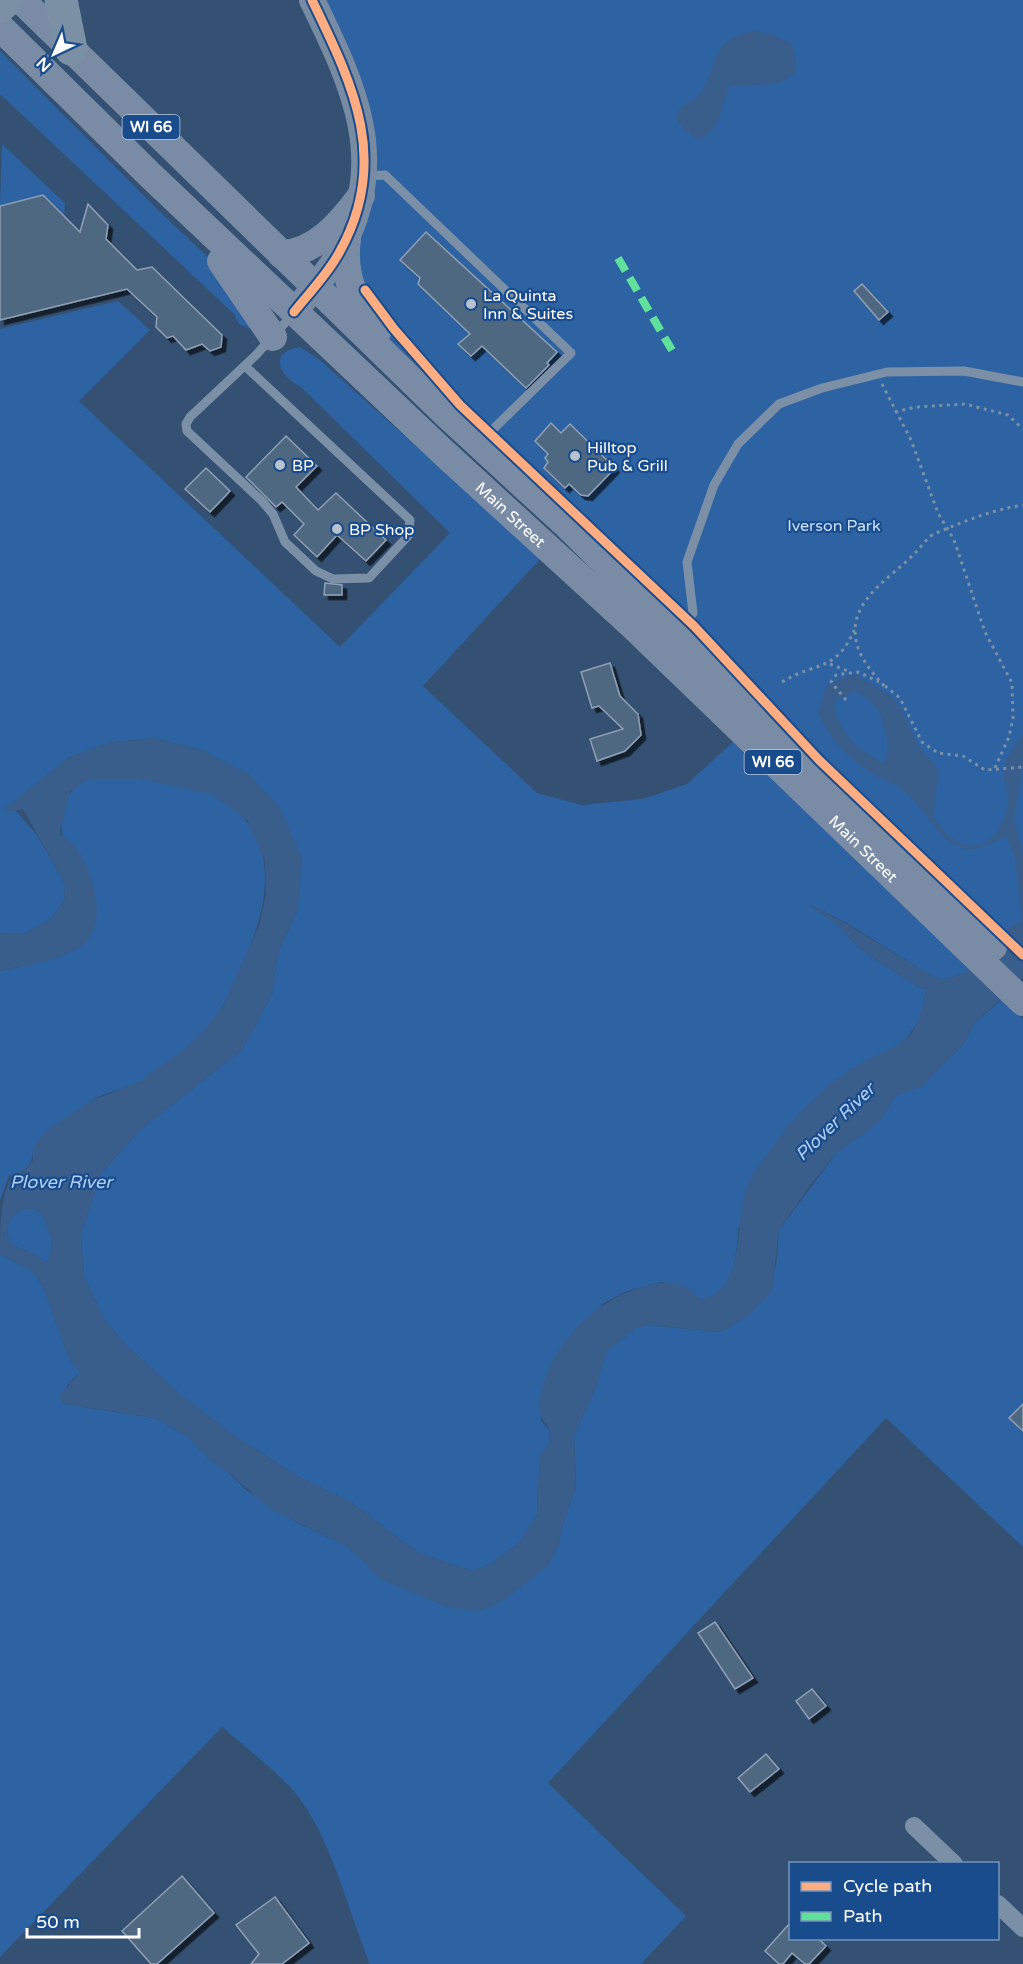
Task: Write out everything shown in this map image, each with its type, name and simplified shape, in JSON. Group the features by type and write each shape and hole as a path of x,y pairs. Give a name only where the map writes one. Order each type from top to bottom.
{"highway":[{"path":"0,6 7,0"},
{"path":"61,0 71,49"}],"main road":[{"name":"Main Street","path":"21,0 479,444 579,557 982,951"},
{"name":"Main Street","path":"0,27 150,175 445,454 677,635 1020,991"},
{"path":"54,82 82,96 130,130 287,283 298,287 315,287"},
{"path":"150,175 167,209 228,268 273,337"},
{"path":"281,254 302,250 323,237 348,213 362,186"},
{"path":"347,239 344,259 347,275 360,307 413,369 445,413"},
{"path":"294,312 314,315 329,324 409,397 445,413"}],"street":[{"path":"294,312 315,287 347,239 362,186 359,114 349,76 312,0"},
{"path":"914,1826 953,1862"},
{"path":"999,1905 1023,1928"}],"lane":[{"path":"362,186 385,175 571,353 479,444"},
{"path":"245,366 410,520 408,536 369,578 333,579 316,571 285,542 273,514 262,501 188,430 186,424 190,417 273,337 294,312"},
{"path":"677,635 693,613 687,562 714,486 738,444 779,404 822,388 887,372 964,371 1023,382"}],"path":[{"path":"878,374 895,412 912,440 938,513 954,540 985,632 1012,683 1011,727 1004,751 994,770"},
{"path":"895,412 915,407 965,404 997,410 1008,415 1023,429"},
{"path":"782,682 799,673 830,663 849,643 859,612 868,598 934,533 998,508 1023,505"},
{"path":"855,629 861,655 884,686"},
{"path":"830,663 871,677 900,699 922,742 938,753 963,756 985,770 1023,767"},
{"path":"846,700 831,682 836,675 849,671"}],"green space":[{"name":"Iverson Park","path":"312,0 1023,0 1023,977 315,287 363,176"},
{"path":"0,51 159,211 247,294 253,330 239,324 234,314 0,94"},
{"path":"2,144 65,203 64,217 43,195 0,206"},
{"path":"118,301 150,330 79,401 340,647 450,533 301,387 287,377 280,365 280,359 283,354 300,347 320,360 541,558 423,686 537,793 582,805 643,799 687,784 734,741 970,968 965,973 941,980 843,921 809,905 837,924 856,945 879,962 918,987 926,989 921,1018 902,1044 849,1070 738,1229 735,1262 727,1282 720,1290 700,1299 687,1287 661,1282 627,1291 602,1304 540,1419 549,1430 549,1444 541,1453 537,1492 538,1514 520,1542 489,1565 473,1570 417,1552 352,1503 297,1476 236,1437 183,1397 126,1345 104,1319 84,1276 81,1235 101,1173 140,1130 242,1050 272,994 278,953 298,909 280,808 248,774 201,750 154,738 107,743 68,758 5,809 16,811 37,835 65,884 64,900 52,918 26,933 0,934 0,329"},
{"path":"111,777 164,782 203,790 235,809 250,826 260,845 265,887 262,909 247,953 229,994 203,1032 181,1052 147,1077 134,1085 98,1097 69,1117 33,1149 32,1160 24,1171 9,1176 0,1200 0,971 20,967 86,942 64,853 62,829 64,807 73,790 88,779"},
{"path":"1002,999 1023,1019 1023,1547 886,1418 548,1783 686,1916 641,1964 370,1964 327,1848 304,1805 283,1780 222,1727 0,1957 0,1254 34,1272 43,1287 69,1358 80,1372 67,1385 64,1404 155,1418 189,1437 208,1458 227,1471 246,1490 294,1521 345,1545 380,1579 528,1580 549,1564 559,1544 561,1530 576,1487 574,1436 596,1388 606,1351 636,1328 648,1325 719,1332 776,1266 779,1230 837,1152 869,1130 883,1116 896,1095 922,1086 962,1046 974,1024"},
{"path":"24,1209 35,1209 42,1214 52,1238 50,1258 46,1262 11,1245 8,1224 14,1215"}],"water":[{"path":"755,31 773,34 792,44 796,59 795,73 778,84 730,86 716,125 706,136 698,140 684,129 676,118 681,106 695,98 704,89 725,43 737,36"},
{"name":"Plover River","path":"856,675 891,696 901,708 917,743 939,771 933,817 948,835 969,846 986,842 999,829 1003,821 1008,803 1004,766 1023,735 1023,764 1014,819 1023,852 1023,978 974,1024 962,1046 922,1087 896,1095 883,1116 869,1130 837,1152 779,1230 772,1291 746,1318 722,1332 648,1325 636,1328 607,1351 596,1388 574,1436 576,1487 561,1530 559,1544 549,1564 507,1598 492,1607 477,1611 450,1608 380,1579 345,1545 270,1509 227,1471 208,1458 189,1437 155,1418 64,1404 59,1396 80,1372 69,1358 43,1287 34,1272 0,1254 2,1209 7,1187 17,1171 23,1173 33,1160 33,1149 38,1140 55,1124 93,1100 139,1082 183,1050 204,1031 223,1006 259,926 266,894 265,861 247,820 213,795 142,779 89,779 70,792 60,831 61,836 71,842 79,852 90,875 96,902 96,922 89,938 78,948 62,956 0,971 0,934 26,933 52,918 64,900 65,884 23,809 8,812 4,809 68,758 107,743 154,738 201,750 248,774 280,808 302,858 298,909 278,953 272,994 242,1050 140,1130 101,1173 81,1235 84,1276 104,1319 126,1345 183,1397 236,1437 297,1476 352,1503 417,1552 473,1570 489,1565 520,1542 538,1514 537,1492 541,1453 549,1444 549,1430 540,1415 540,1401 552,1362 576,1328 608,1302 646,1286 661,1283 677,1284 689,1288 700,1299 715,1294 725,1284 732,1271 746,1189 778,1139 796,1117 825,1089 863,1062 899,1044 916,1026 922,1011 926,989 918,987 879,962 856,945 837,924 805,903 840,920 941,980 965,973 1009,928 1022,920 1015,860 1007,836 972,849 960,847 951,842 899,787 873,774 856,762 828,732 818,714 826,687 845,676","holes":["853,691 871,701 877,709 886,732 887,749 884,763 859,747 840,723 834,704 836,699 843,698","24,1209 35,1209 42,1214 52,1238 50,1258 46,1262 34,1254 11,1245 8,1224 14,1215"]}],"building":[{"path":"43,195 80,232 88,204 108,225 106,239 137,270 152,267 222,335 221,347 210,351 202,344 186,350 173,336 167,338 156,327 157,317 127,289 0,320 0,206"},
{"name":"La Quinta Inn & Suites","path":"426,232 557,352 547,363 549,365 526,388 482,346 471,356 458,344 470,334 418,284 420,278 400,260"},
{"path":"862,284 888,312 879,320 854,291"},
{"name":"Hilltop Pub & Grill","path":"551,423 561,433 570,424 615,468 588,496 581,495 569,484 565,488 544,468 548,462 545,458 548,454 535,441"},
{"path":"286,436 317,466 296,487 318,510 336,493 386,540 366,561 337,535 317,557 294,535 304,524 282,502 276,507 246,477"},
{"path":"206,468 230,491 210,512 185,489"},
{"path":"325,583 342,585 342,595 324,595"},
{"path":"610,663 620,696 638,714 641,735 625,751 597,761 590,739 623,729 599,706 592,708 581,672"},
{"path":"1023,1404 1023,1431 1009,1418"},
{"path":"715,1622 753,1678 735,1689 698,1633"},
{"path":"812,1689 826,1706 809,1719 796,1701"},
{"path":"766,1754 779,1769 750,1792 738,1778"},
{"path":"182,1876 214,1913 157,1964 151,1964 122,1931"},
{"path":"275,1897 309,1943 282,1964 251,1964 259,1954 236,1925"},
{"path":"789,1924 789,1940 820,1940 826,1946 809,1964 805,1964 792,1953 783,1964 779,1964 765,1951"}],"marked path":[{"path":"618,258 673,352"}],"cycle path":[{"path":"294,312 339,253 354,219 362,187 364,155 360,124 352,93 341,62 312,0"},
{"path":"365,290 394,329 460,405 694,626 819,760 1023,955"}],"place":[{"name":"La Quinta Inn & Suites","path":"471,304"},
{"name":"Hilltop Pub & Grill","path":"575,456"},
{"name":"BP","path":"280,465"},
{"name":"BP Shop","path":"337,529"}]}
